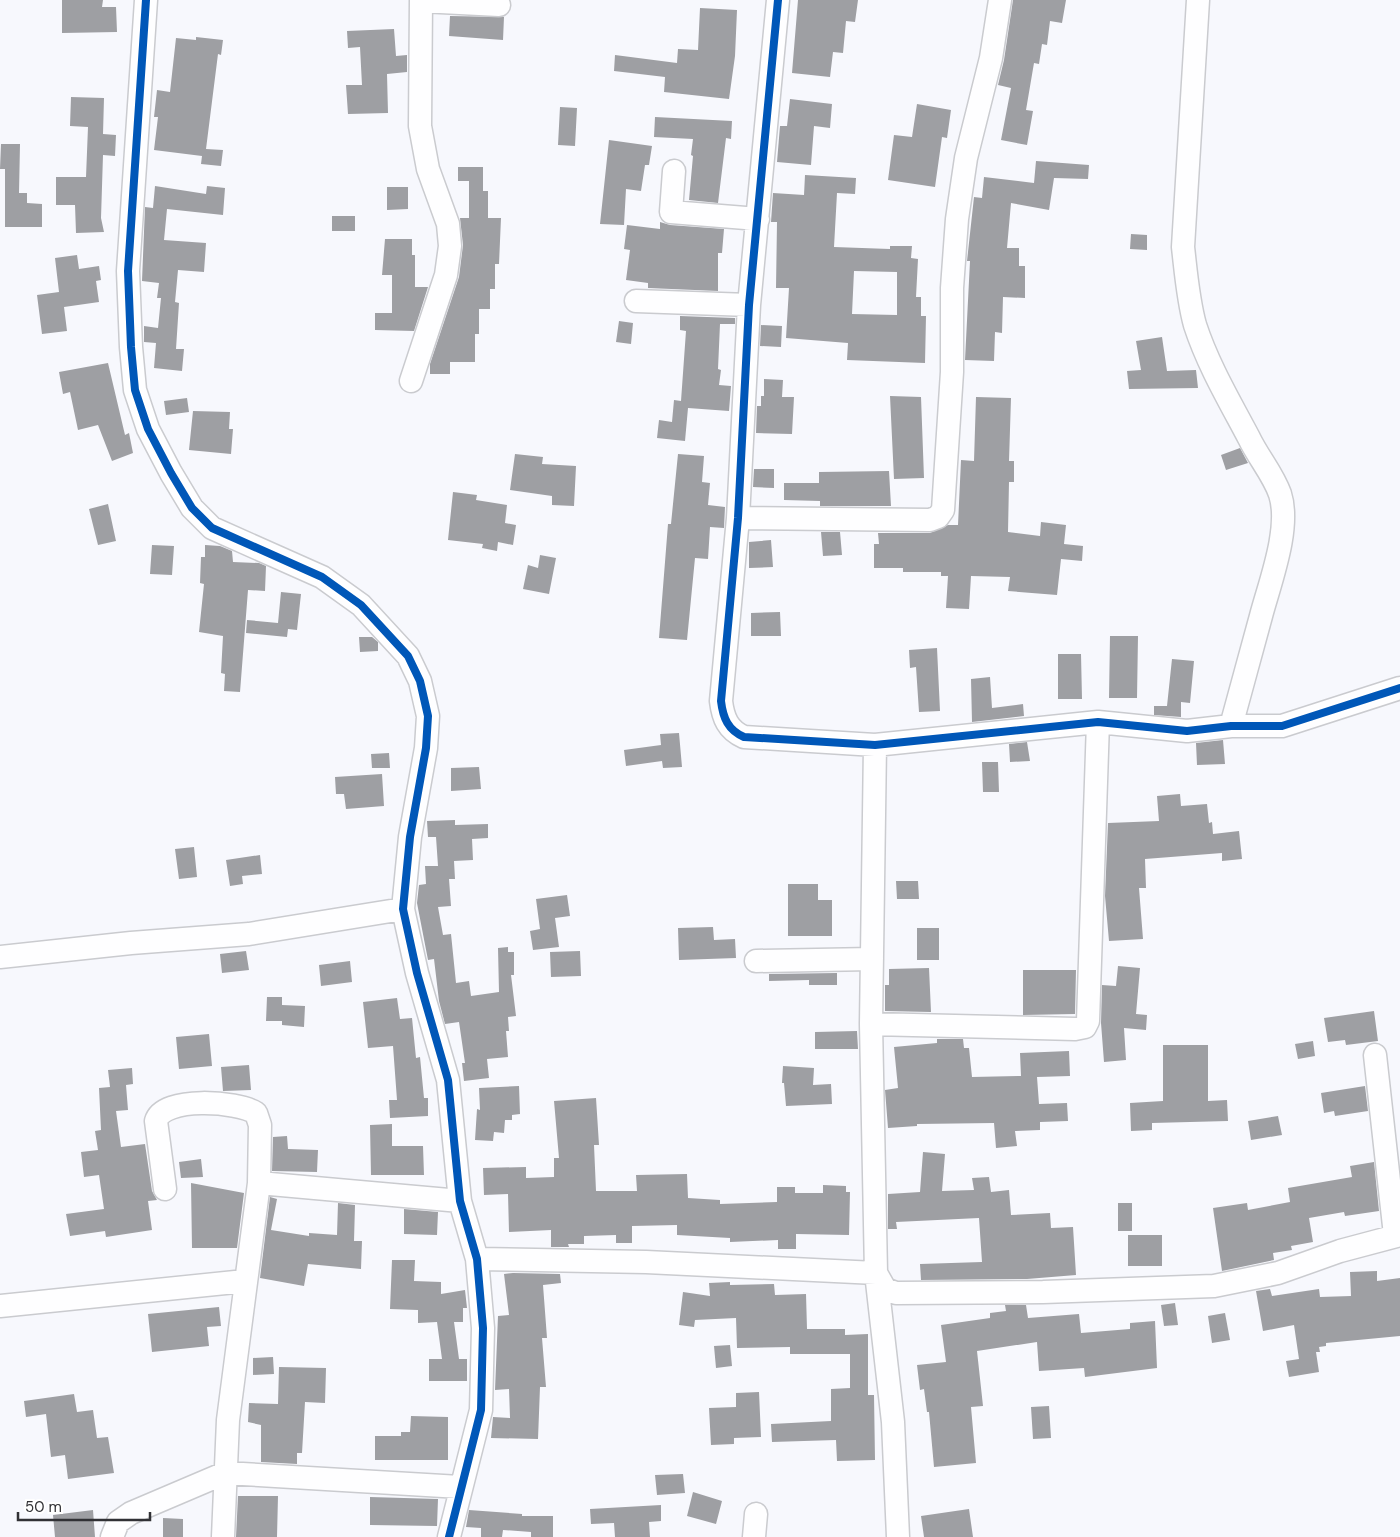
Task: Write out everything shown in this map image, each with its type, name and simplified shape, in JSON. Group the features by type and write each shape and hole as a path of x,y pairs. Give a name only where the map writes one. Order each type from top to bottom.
{"street":[{"path":"146,0 128,271 135,390 148,430 192,508 212,528 322,577 361,605 408,656 420,681 428,716 426,748 409,845 403,909 417,973 448,1080 460,1201 476,1259 483,1328 481,1410 448,1537"},
{"path":"411,381 446,275 450,246 448,224 428,169 420,126 421,0 499,6"},
{"path":"778,0 750,305 738,518 722,701 723,714 727,724 734,732 744,737 875,744 1098,722 1187,731 1231,726 1282,726 1400,688"},
{"path":"738,518 930,520 938,517 943,510 952,372 952,288 957,219 966,158 991,58 1000,0"},
{"path":"1198,0 1183,247 1186,282 1195,325 1210,361 1250,440 1272,478 1280,495 1282,511 1281,535 1273,570 1231,726"},
{"path":"674,171 671,212 758,219"},
{"path":"636,301 750,305"},
{"path":"872,1024 1075,1030 1085,1027 1088,1021 1098,722"},
{"path":"875,744 872,1024 876,1273 893,1422 898,1537"},
{"path":"0,957 131,943 248,934 403,909"},
{"path":"756,961 872,959"},
{"path":"876,1273 885,1289 896,1293 1043,1292 1214,1286 1278,1273 1340,1251 1398,1235 1375,1055"},
{"path":"166,1189 156,1121 161,1111 169,1108 218,1102 235,1104 256,1113 260,1125 259,1183 228,1420 223,1537"},
{"path":"259,1183 460,1201"},
{"path":"476,1259 646,1262 876,1273"},
{"path":"0,1306 245,1281"},
{"path":"112,1537 118,1522 131,1513 225,1473 460,1487"},
{"path":"754,1537 756,1514"}],"building":[{"path":"62,0 103,0 102,7 116,7 117,32 62,33"},
{"path":"798,0 858,0 855,22 846,21 843,53 833,52 830,77 792,73"},
{"path":"1013,0 1066,0 1062,23 1050,21 1047,45 1042,44 1039,64 1034,63 1026,110 1033,111 1027,145 1001,140 1011,88 998,85 1004,60"},
{"path":"700,8 737,10 735,56 729,99 664,92 665,77 614,71 615,55 677,63 678,49 698,50"},
{"path":"450,16 504,17 503,40 449,36"},
{"path":"394,29 396,56 407,55 407,72 387,74 388,113 348,114 346,85 362,85 360,47 348,48 347,31"},
{"path":"196,37 223,40 221,55 218,54 206,149 223,150 221,166 201,164 202,156 154,150 158,117 154,117 157,90 170,92 176,38 196,40"},
{"path":"71,97 104,98 103,134 116,135 115,156 103,155 101,218 104,232 76,233 75,205 56,205 56,177 86,177 88,127 70,126"},
{"path":"790,99 832,104 830,128 814,126 811,165 777,162 780,126 787,126"},
{"path":"917,104 951,110 947,138 942,137 935,187 888,180 894,135 912,137"},
{"path":"560,107 577,108 575,146 558,145"},
{"path":"655,117 732,121 731,139 726,138 718,203 689,200 693,139 654,137"},
{"path":"609,140 652,146 649,165 645,165 641,191 626,189 624,225 600,224"},
{"path":"1,144 20,144 19,193 27,193 27,203 42,204 42,227 5,227 5,169 0,169"},
{"path":"1036,161 1089,165 1088,179 1054,178 1049,210 1011,203 1007,248 1019,248 1019,266 1025,266 1025,298 1003,297 1002,333 995,332 994,361 965,360 970,261 967,261 974,197 982,198 984,177 1034,183"},
{"path":"458,167 483,167 483,191 488,191 488,218 501,218 499,264 495,264 495,289 490,289 490,309 479,309 479,334 475,334 475,362 450,362 450,374 430,374 430,364 459,277 463,245 460,218 469,218 469,181 458,181"},
{"path":"805,175 856,178 855,194 837,193 834,247 890,249 890,246 912,246 911,258 918,259 916,297 921,297 921,316 926,316 925,363 847,360 848,343 786,338 789,288 776,288 777,222 771,222 773,193 804,195","holes":["854,271 897,272 897,315 852,314"]},
{"path":"155,186 206,194 207,186 225,188 223,215 167,209 164,240 206,243 204,272 178,270 175,302 179,303 176,349 184,349 182,371 154,368 156,343 144,342 144,326 158,328 161,298 157,298 159,283 142,281 145,207 153,208"},
{"path":"387,187 408,187 408,209 387,210"},
{"path":"332,216 355,216 355,231 332,231"},
{"path":"660,222 670,225 724,229 722,253 718,253 718,291 648,288 648,283 626,280 630,250 624,249 627,225 660,229"},
{"path":"1131,234 1147,235 1147,250 1130,249"},
{"path":"385,239 412,239 412,255 415,255 415,287 428,287 414,331 375,330 375,313 392,313 392,275 382,275"},
{"path":"77,255 79,269 99,266 101,280 96,281 99,302 64,307 67,331 42,334 37,295 59,292 55,258"},
{"path":"680,316 735,318 735,324 720,324 718,369 721,370 719,385 731,386 729,411 688,408 685,441 657,438 659,420 672,422 674,400 681,401 686,331 680,330"},
{"path":"619,321 633,323 631,344 616,342"},
{"path":"761,325 782,326 781,347 760,346"},
{"path":"1162,337 1167,371 1196,370 1198,388 1129,389 1127,371 1141,370 1136,341"},
{"path":"108,363 125,435 129,433 133,453 112,461 98,425 78,430 70,392 63,394 59,372"},
{"path":"764,379 783,380 782,397 794,397 792,434 756,433 757,406 761,406 761,396 764,396"},
{"path":"890,396 921,397 924,478 894,479"},
{"path":"976,397 1011,398 1009,461 1014,461 1014,482 1009,482 1008,532 1040,536 1041,522 1066,525 1064,544 1083,546 1082,561 1061,559 1057,595 1008,591 1010,577 971,576 969,609 946,608 948,576 941,576 941,572 903,572 903,568 874,568 874,544 879,544 878,533 930,533 948,525 958,525 961,460 974,461"},
{"path":"187,398 189,412 166,415 164,401"},
{"path":"193,411 230,412 229,429 233,429 231,454 189,450"},
{"path":"1240,448 1248,463 1226,470 1221,455"},
{"path":"515,454 543,457 542,464 576,466 574,506 552,505 552,496 510,490"},
{"path":"678,454 704,456 702,482 710,483 708,505 725,507 724,528 710,527 708,559 695,558 687,640 659,638 668,524 671,524"},
{"path":"754,469 774,469 774,488 753,487"},
{"path":"889,471 891,506 820,506 820,501 784,500 784,483 819,483 819,472"},
{"path":"453,492 477,495 476,500 507,505 505,523 516,525 513,545 498,542 497,551 482,548 483,544 448,540"},
{"path":"108,504 116,541 98,545 89,509"},
{"path":"821,532 840,532 842,555 823,556"},
{"path":"771,540 773,567 749,568 749,542"},
{"path":"152,545 174,546 172,575 150,574"},
{"path":"205,545 220,546 232,551 233,562 259,563 266,566 265,591 248,590 240,692 224,691 225,674 221,673 223,636 199,632 204,584 200,583 201,557 205,557"},
{"path":"540,555 556,558 549,594 523,589 528,565 538,568"},
{"path":"281,592 301,594 297,630 288,629 287,637 246,633 247,620 278,623"},
{"path":"780,612 781,636 751,636 751,613"},
{"path":"1110,636 1138,636 1137,698 1109,698"},
{"path":"359,637 372,637 378,642 378,651 360,652"},
{"path":"937,648 940,711 919,712 916,667 910,668 909,650"},
{"path":"1058,654 1081,654 1082,699 1058,699"},
{"path":"1172,659 1194,661 1190,703 1181,702 1181,717 1154,715 1154,706 1167,706"},
{"path":"990,677 992,708 1023,704 1024,716 972,722 971,679"},
{"path":"679,733 682,767 663,768 662,761 626,766 624,750 661,745 660,734"},
{"path":"1223,740 1225,764 1197,765 1196,743"},
{"path":"1027,742 1030,761 1010,762 1009,744"},
{"path":"389,753 390,768 372,768 371,754"},
{"path":"982,762 998,762 999,792 983,792"},
{"path":"479,767 481,789 451,791 451,768"},
{"path":"382,774 384,806 346,809 344,794 336,794 335,777"},
{"path":"1180,794 1181,806 1207,804 1209,823 1212,822 1213,834 1239,831 1242,859 1222,861 1222,853 1145,859 1146,888 1139,888 1143,939 1109,941 1105,896 1108,823 1159,821 1157,796"},
{"path":"455,820 455,825 488,824 488,838 472,839 473,860 454,861 455,879 449,879 451,906 438,907 443,935 451,934 456,983 469,981 471,996 499,992 498,948 508,947 508,952 514,952 514,975 511,975 516,1016 508,1017 509,1031 506,1031 508,1057 487,1059 489,1078 464,1081 462,1063 465,1063 459,1022 445,1024 439,1001 434,959 428,960 417,903 419,885 426,884 425,866 438,866 436,837 428,837 427,821"},
{"path":"194,847 197,877 179,879 175,849"},
{"path":"260,855 262,874 242,876 243,884 230,886 226,860"},
{"path":"896,881 918,881 919,899 897,899"},
{"path":"788,884 818,884 818,900 832,900 832,936 788,936"},
{"path":"567,895 570,916 555,918 559,947 533,950 530,931 540,929 536,899"},
{"path":"713,927 714,940 735,939 736,958 679,960 678,928"},
{"path":"917,928 939,928 939,960 917,960"},
{"path":"246,951 249,970 222,973 220,954"},
{"path":"580,951 581,976 551,977 550,952"},
{"path":"350,961 352,982 321,986 319,965"},
{"path":"1118,966 1140,968 1136,1014 1147,1015 1146,1030 1124,1028 1126,1060 1104,1062 1101,1023 1102,985 1116,986"},
{"path":"929,968 931,1012 885,1011 885,985 889,985 889,969"},
{"path":"1023,970 1076,970 1075,1014 1023,1015"},
{"path":"837,973 837,985 809,985 809,980 769,981 769,974"},
{"path":"267,997 282,997 282,1005 305,1006 304,1027 282,1025 282,1021 266,1021"},
{"path":"397,998 400,1019 412,1018 416,1058 420,1057 424,1098 428,1098 428,1116 390,1118 389,1100 397,1100 393,1046 368,1048 363,1002"},
{"path":"1374,1011 1378,1041 1346,1045 1345,1040 1328,1042 1324,1018"},
{"path":"857,1031 858,1049 815,1049 815,1032"},
{"path":"209,1034 212,1066 179,1069 176,1037"},
{"path":"937,1039 963,1039 964,1048 969,1048 972,1077 1021,1076 1020,1053 1069,1051 1070,1076 1037,1077 1039,1104 1067,1103 1068,1121 1040,1122 1040,1130 1015,1131 1017,1146 996,1148 994,1123 917,1124 917,1126 888,1128 885,1090 898,1088 894,1047 937,1043"},
{"path":"1313,1041 1315,1056 1298,1059 1295,1044"},
{"path":"1163,1045 1208,1045 1208,1101 1227,1100 1228,1121 1152,1123 1152,1130 1131,1131 1130,1103 1163,1101"},
{"path":"249,1065 251,1090 223,1091 221,1067"},
{"path":"783,1066 814,1068 813,1085 831,1084 832,1104 786,1106 784,1083 782,1083"},
{"path":"132,1068 133,1084 126,1085 128,1110 116,1111 121,1147 145,1144 152,1191 157,1200 148,1201 152,1230 106,1237 105,1231 70,1236 66,1214 104,1209 99,1175 84,1177 81,1152 98,1150 95,1131 101,1130 99,1088 110,1087 108,1070"},
{"path":"519,1086 520,1114 512,1115 512,1120 505,1120 504,1133 494,1132 493,1141 475,1140 477,1109 480,1110 479,1088"},
{"path":"1365,1086 1368,1111 1335,1116 1334,1111 1324,1113 1321,1093"},
{"path":"596,1098 599,1145 594,1145 596,1191 637,1191 636,1175 687,1174 688,1198 720,1200 720,1204 777,1202 777,1187 795,1187 795,1193 823,1193 823,1185 846,1186 846,1192 850,1192 849,1235 796,1234 796,1249 778,1249 778,1240 730,1242 730,1238 677,1235 677,1225 632,1226 632,1243 616,1243 616,1235 584,1236 584,1244 568,1244 569,1247 551,1247 551,1230 509,1232 508,1194 484,1195 483,1168 526,1167 526,1178 554,1177 554,1158 559,1158 554,1101"},
{"path":"1278,1116 1282,1135 1251,1140 1248,1121"},
{"path":"392,1124 392,1146 423,1146 424,1175 371,1175 370,1125"},
{"path":"287,1136 288,1149 318,1150 317,1172 272,1171 273,1137"},
{"path":"923,1152 945,1154 942,1191 974,1190 972,1178 989,1177 991,1192 1009,1190 1011,1215 1050,1213 1051,1228 1073,1227 1076,1275 1027,1279 921,1280 920,1264 982,1262 979,1218 896,1222 897,1229 888,1229 888,1194 920,1192"},
{"path":"201,1159 203,1177 181,1178 179,1162"},
{"path":"1374,1162 1379,1211 1345,1216 1344,1212 1309,1218 1313,1242 1291,1246 1292,1250 1273,1253 1274,1260 1222,1271 1213,1208 1247,1203 1248,1210 1290,1202 1288,1188 1352,1177 1350,1166"},
{"path":"191,1183 244,1193 237,1248 192,1248"},
{"path":"270,1197 277,1199 271,1230 309,1236 309,1233 337,1235 338,1203 355,1205 354,1241 362,1241 361,1269 308,1264 304,1286 260,1278"},
{"path":"1118,1203 1132,1203 1132,1231 1118,1231"},
{"path":"404,1209 438,1212 437,1235 404,1234"},
{"path":"1128,1235 1162,1235 1162,1266 1128,1266"},
{"path":"392,1260 415,1260 414,1281 441,1282 441,1294 465,1290 467,1308 463,1308 463,1322 454,1322 459,1359 467,1359 467,1381 429,1381 429,1359 442,1359 437,1322 418,1323 418,1310 390,1309"},
{"path":"1377,1271 1377,1281 1400,1278 1400,1336 1326,1343 1326,1346 1319,1347 1320,1352 1316,1352 1319,1372 1289,1377 1286,1361 1299,1359 1294,1325 1263,1331 1256,1291 1270,1289 1272,1296 1319,1289 1320,1297 1351,1296 1350,1272"},
{"path":"504,1274 560,1274 561,1283 543,1285 547,1338 542,1338 546,1387 540,1387 538,1439 491,1438 493,1417 510,1418 509,1389 495,1390 498,1316 509,1315"},
{"path":"730,1282 730,1285 774,1284 775,1295 806,1294 807,1329 845,1329 845,1335 868,1334 868,1395 874,1395 875,1460 837,1461 836,1440 772,1442 771,1424 831,1421 831,1389 850,1388 850,1354 790,1354 790,1347 737,1348 736,1318 695,1320 694,1327 679,1325 683,1292 710,1296 709,1283"},
{"path":"1175,1303 1178,1325 1164,1326 1161,1305"},
{"path":"1005,1305 1026,1305 1028,1318 1079,1314 1081,1333 1130,1329 1130,1323 1155,1321 1157,1368 1085,1377 1084,1368 1039,1371 1037,1342 977,1351 983,1406 971,1407 976,1463 934,1467 929,1412 927,1412 924,1389 920,1390 917,1365 946,1362 941,1325 990,1318 990,1313 1006,1311"},
{"path":"219,1307 221,1326 207,1327 209,1346 152,1352 148,1314"},
{"path":"1225,1313 1230,1340 1212,1343 1208,1316"},
{"path":"730,1345 732,1366 716,1368 714,1346"},
{"path":"273,1357 274,1374 253,1375 253,1358"},
{"path":"279,1367 326,1368 325,1403 305,1402 302,1453 297,1453 297,1464 261,1462 261,1425 248,1422 249,1403 278,1404"},
{"path":"759,1392 761,1437 734,1438 734,1444 711,1445 709,1408 736,1407 736,1393"},
{"path":"74,1394 77,1412 93,1410 97,1438 108,1437 114,1473 68,1479 65,1455 51,1457 46,1414 26,1417 24,1401"},
{"path":"1049,1406 1051,1438 1033,1439 1031,1407"},
{"path":"411,1416 448,1417 448,1460 375,1460 375,1436 401,1436 401,1432 410,1432"},
{"path":"683,1474 685,1493 657,1495 655,1475"},
{"path":"693,1492 722,1501 716,1524 687,1516"},
{"path":"238,1496 278,1496 277,1537 236,1537"},
{"path":"370,1497 438,1499 437,1526 370,1525"},
{"path":"661,1505 661,1521 649,1522 650,1537 615,1537 614,1523 591,1524 590,1509"},
{"path":"969,1509 973,1537 924,1537 921,1516"},
{"path":"93,1510 95,1537 55,1537 53,1515"},
{"path":"469,1510 522,1514 522,1516 553,1516 553,1537 531,1537 531,1532 503,1530 502,1537 481,1537 481,1528 466,1527"},
{"path":"163,1518 183,1519 183,1537 163,1537"}],"cycle path":[{"path":"146,0 128,271 135,390 148,429 192,508 212,528 322,577 361,605 408,656 420,681 428,716 426,748 410,837 403,909 417,973 448,1080 460,1201 477,1259 483,1328 481,1410 449,1537"},
{"path":"778,0 749,305 738,518 721,701 723,713 730,727 744,737 875,745 1098,722 1187,731 1231,726 1282,726 1400,688"}]}
